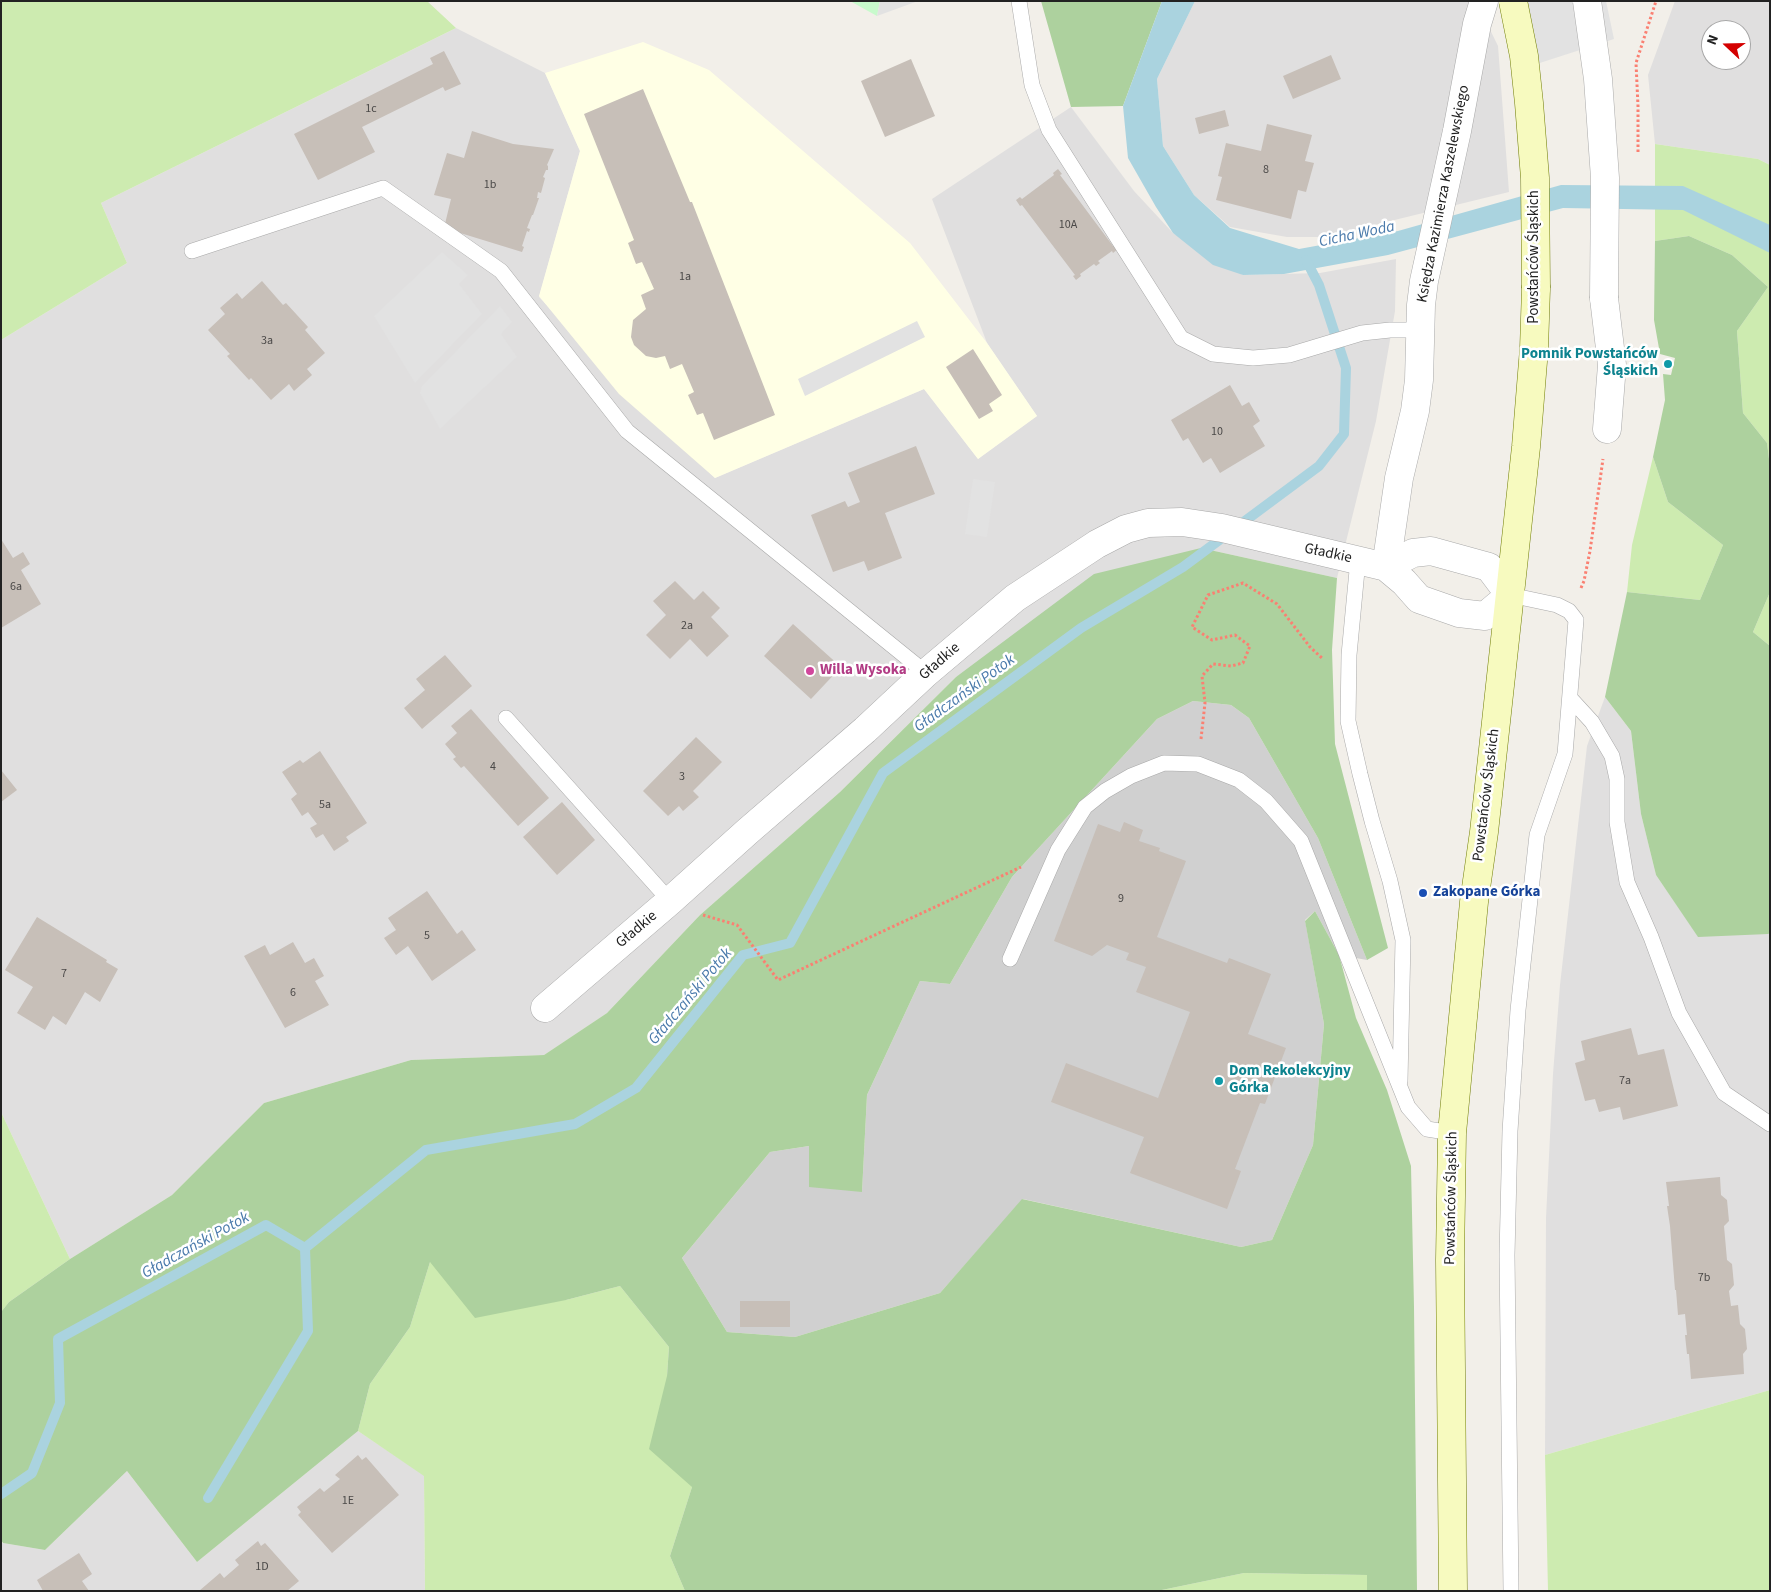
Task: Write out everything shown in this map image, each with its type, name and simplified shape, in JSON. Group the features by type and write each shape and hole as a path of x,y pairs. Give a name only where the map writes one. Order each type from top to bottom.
{"street":[{"name":"Księdza Kazimierza Kaszelewskiego","path":"1386,567 1399,478 1415,411 1419,380 1421,305 1424,280 1450,168 1477,24 1484,1"},
{"name":"Powstańców Śląskich","path":"1453,1591 1450,1260 1452,1133 1474,902 1510,595 1534,349 1536,288 1535,178 1524,56 1513,1"},
{"path":"1587,1 1598,79 1604,178 1604,298 1612,365 1607,429"},
{"name":"Gładkie","path":"545,1008 865,730 926,673 1015,598 1096,544 1126,529 1148,523 1182,522 1222,528 1386,567 1404,582 1419,599 1459,613 1485,616 1510,595"},
{"path":"1386,567 1413,553 1430,552 1489,567 1510,595"}],"lane":[{"path":"1019,1 1032,85 1049,130 1181,338 1213,354 1253,358 1289,355 1362,333 1390,330 1421,330"},
{"path":"192,251 383,188 501,271 627,431 926,673"},
{"path":"1358,560 1349,655 1348,721 1372,822 1390,881 1403,940 1400,1088"},
{"path":"1510,595 1556,605 1569,611 1576,620 1565,754 1537,835 1518,1010 1510,1131 1507,1255 1511,1591"},
{"path":"1570,698 1592,722 1612,756 1617,779 1617,822 1627,882 1651,938 1679,1013 1724,1093 1770,1124"},
{"path":"506,718 670,901"},
{"path":"1010,959 1058,850 1085,807 1105,791 1131,776 1164,763 1198,764 1239,780 1266,801 1301,841 1408,1107 1427,1129 1452,1133"}],"path":[{"path":"1638,152 1636,63 1656,1"},
{"path":"1569,611 1584,581 1607,429"},
{"path":"1198,764 1205,703 1202,676 1213,664 1231,666 1243,663 1250,646 1235,634 1212,640 1192,627 1208,595 1242,583 1277,604 1310,647 1349,681"},
{"path":"737,925 778,980 1058,850"}],"shaded area":[{"path":"880,1 918,1 877,16"},
{"path":"1195,1 1476,1 1498,46 1509,192 1325,237 1287,237 1230,227 1194,195 1163,146 1157,79"},
{"path":"1505,1 1606,1 1614,39 1518,70"},
{"path":"1675,1 1770,1 1770,165 1758,159 1655,144 1648,75"},
{"path":"456,28 545,73 580,151 539,297 715,478 924,389 978,459 1037,416 987,343 932,199 1071,107 1134,191 1173,233 1243,275 1320,273 1396,259 1395,311 1376,421 1337,578 1201,548 956,677 840,792 700,915 607,1013 544,1055 411,1060 264,1103 172,1195 70,1259 1,1112 1,340 127,263 101,203"},
{"path":"643,42 709,70 910,243 987,343 1037,416 978,459 924,389 715,478 619,394 539,296 580,151 545,73"},
{"path":"442,252 468,275 459,284 482,314 415,383 374,316"},
{"path":"500,306 512,322 501,334 517,357 440,429 420,393 422,386"},
{"path":"917,321 925,337 805,396 798,379"},
{"path":"973,479 995,482 987,537 965,534"},
{"path":"1605,697 1631,731 1641,814 1656,875 1698,936 1770,933 1770,1390 1545,1455 1546,1218 1553,1074 1560,985 1587,746"},
{"path":"1193,701 1231,705 1249,718 1318,838 1367,960 1339,955 1315,911 1305,920 1324,1024 1313,1145 1272,1240 1241,1247 1023,1199 940,1293 795,1337 727,1332 682,1258 770,1152 809,1146 862,1192 867,1095 920,981 950,984 1012,877 1157,719"},
{"path":"358,1431 424,1475 425,1591 1,1591 1,1544 45,1550 127,1471 197,1562"}],"green space":[{"path":"1,1 427,1 456,28 101,203 127,263 1,340"},
{"path":"850,1 880,1 877,16"},
{"path":"1041,1 1162,1 1123,106 1071,107"},
{"path":"1655,144 1758,159 1770,165 1770,467 1767,443 1743,413 1737,331 1768,287 1732,255 1689,236 1655,241"},
{"path":"1689,236 1732,255 1768,287 1737,331 1743,413 1767,443 1770,467 1770,592 1753,632 1770,646 1770,933 1768,934 1698,937 1656,875 1641,814 1631,731 1605,697 1627,592 1700,600 1723,545 1668,502 1653,457 1665,400 1663,374 1671,375 1675,358 1660,354 1654,320 1655,241"},
{"path":"1653,457 1668,502 1723,545 1700,600 1627,592 1632,545"},
{"path":"1201,548 1337,578 1332,650 1335,744 1388,948 1367,960 1318,838 1249,718 1231,705 1193,701 1157,719 1012,877 950,984 920,981 867,1095 862,1192 809,1187 809,1146 770,1152 682,1258 727,1332 795,1337 940,1293 1022,1199 1241,1247 1272,1240 1313,1145 1324,1024 1305,921 1315,911 1339,955 1356,1018 1387,1090 1411,1166 1417,1591 1367,1591 1367,1575 1244,1573 1157,1591 685,1591 670,1556 692,1487 649,1449 667,1376 669,1347 620,1286 566,1300 475,1318 430,1262 410,1327 370,1384 358,1431 197,1562 127,1471 45,1550 3,1543 1,1540 1,1312 9,1302 70,1259 172,1195 264,1103 411,1060 544,1055 607,1013 700,915 840,792 956,677 1094,574"},
{"path":"1770,592 1770,646 1753,632"},
{"path":"1,1112 70,1259 9,1302 1,1312"},
{"path":"430,1262 566,1300 620,1286 669,1347 667,1376 692,1487 670,1556 685,1591 425,1591 424,1476 358,1431 370,1384 410,1327"},
{"path":"1770,1390 1770,1591 1548,1591 1545,1455"},
{"path":"1244,1573 1367,1575 1367,1591 1157,1591"}],"water":[{"path":"1162,1 1195,1 1157,79 1163,146 1194,195 1230,228 1299,249 1398,231 1561,185 1683,186 1770,225 1770,253 1683,210 1563,208 1388,255 1284,274 1243,275 1213,265 1173,233 1128,158 1123,106"}],"building":[{"path":"444,51 461,84 445,91 443,87 362,127 375,152 318,180 294,134 433,64 430,58"},
{"path":"1331,55 1341,79 1293,99 1283,76"},
{"path":"911,59 935,116 885,137 861,81"},
{"path":"643,89 690,202 692,202 775,415 714,440 703,413 697,415 688,395 694,392 682,364 670,369 665,356 656,358 646,356 634,345 631,337 633,320 646,309 641,295 654,289 642,262 636,264 628,243 634,240 584,114"},
{"path":"1225,110 1229,126 1199,134 1195,118"},
{"path":"1267,124 1312,135 1305,161 1314,163 1306,192 1298,190 1291,219 1216,200 1222,177 1218,176 1226,143 1261,151"},
{"path":"472,131 513,144 554,149 547,165 548,170 546,170 543,177 545,178 541,193 538,192 537,198 539,198 527,228 530,229 529,232 527,231 522,252 444,228 451,199 434,195 447,153 464,158"},
{"path":"1058,169 1062,174 1060,175 1113,246 1115,244 1118,249 1098,261 1100,263 1096,266 1094,264 1080,274 1081,276 1076,280 1073,276 1075,275 1022,205 1020,206 1016,200 1020,197 1022,199 1054,175 1053,173"},
{"path":"262,281 283,305 286,303 308,327 305,330 325,353 307,369 312,375 294,391 289,384 271,400 227,356 230,354 208,330 225,314 220,308 237,293 242,299"},
{"path":"973,349 1002,395 989,404 993,411 979,419 946,367"},
{"path":"1230,385 1242,406 1249,402 1260,421 1253,426 1265,446 1220,473 1211,458 1203,463 1188,438 1183,441 1171,420"},
{"path":"916,446 935,494 885,513 902,558 868,571 864,561 833,572 811,515 845,501 848,507 860,502 848,473"},
{"path":"1,539 13,558 23,552 30,564 21,570 41,604 1,628"},
{"path":"675,581 694,600 703,591 720,608 711,617 729,636 707,657 690,639 670,659 646,635 666,615 653,601"},
{"path":"793,624 841,667 811,699 764,656"},
{"path":"445,655 472,686 422,729 404,708 425,690 416,679"},
{"path":"471,709 549,798 518,826 464,766 461,768 453,759 456,757 445,744 457,733 451,726"},
{"path":"696,737 722,762 693,791 699,797 683,811 679,806 668,816 643,791"},
{"path":"320,751 367,823 346,837 349,841 334,851 323,834 316,838 310,828 317,824 308,812 302,816 291,799 297,794 282,772 300,760 303,763"},
{"path":"1,770 17,790 1,802"},
{"path":"562,802 595,840 557,875 523,837"},
{"name":"Dom Rekolekcyjny Górka","path":"1124,822 1143,830 1139,841 1160,848 1159,851 1186,861 1157,937 1227,963 1229,958 1271,974 1248,1034 1286,1048 1265,1104 1260,1103 1235,1169 1241,1171 1227,1209 1130,1173 1144,1137 1051,1102 1066,1063 1158,1098 1190,1012 1136,992 1146,967 1126,960 1129,953 1107,945 1092,956 1054,941 1098,824 1120,832"},
{"path":"427,891 457,934 462,930 476,950 432,981 408,946 396,955 384,938 396,930 388,918"},
{"path":"37,917 107,960 106,962 118,969 100,1002 85,992 66,1025 53,1016 45,1030 17,1013 33,987 5,970"},
{"path":"293,942 305,963 314,958 324,976 315,981 329,1005 285,1028 244,956 265,945 270,955"},
{"path":"1631,1028 1638,1055 1664,1049 1678,1106 1623,1120 1620,1107 1599,1112 1595,1099 1585,1101 1575,1063 1585,1060 1581,1041"},
{"path":"1720,1177 1721,1195 1727,1200 1729,1221 1724,1226 1727,1260 1732,1264 1734,1285 1729,1291 1731,1306 1738,1305 1740,1324 1745,1329 1747,1349 1743,1354 1744,1374 1691,1379 1685,1335 1687,1335 1685,1314 1678,1315 1666,1182"},
{"path":"740,1301 790,1301 790,1327 740,1327"},
{"path":"358,1455 362,1460 366,1457 399,1495 332,1553 298,1515 301,1512 297,1507 320,1488 324,1492 340,1479 335,1475"},
{"path":"258,1541 261,1546 265,1543 299,1581 287,1591 199,1591 220,1573 224,1578 239,1565 235,1560"},
{"path":"79,1553 92,1574 82,1581 89,1591 43,1591 37,1580"}],"waterway":[{"name":"Gładczański Potok","path":"1,1494 32,1473 60,1403 58,1339 266,1225 305,1248 426,1150 575,1124 636,1088 743,955 790,943 883,773 1081,628 1183,567 1319,466 1344,434 1346,368 1319,285 1306,260"},
{"path":"208,1498 308,1331 305,1248"}],"place":[{"name":"Pomnik Powstańców Śląskich","path":"1668,364"},
{"name":"Willa Wysoka","path":"810,671"},
{"name":"Zakopane Górka","path":"1423,893"},
{"name":"Dom Rekolekcyjny Górka","path":"1219,1081"}],"water label":[{"name":"Cicha Woda","path":"1357,235"}]}
